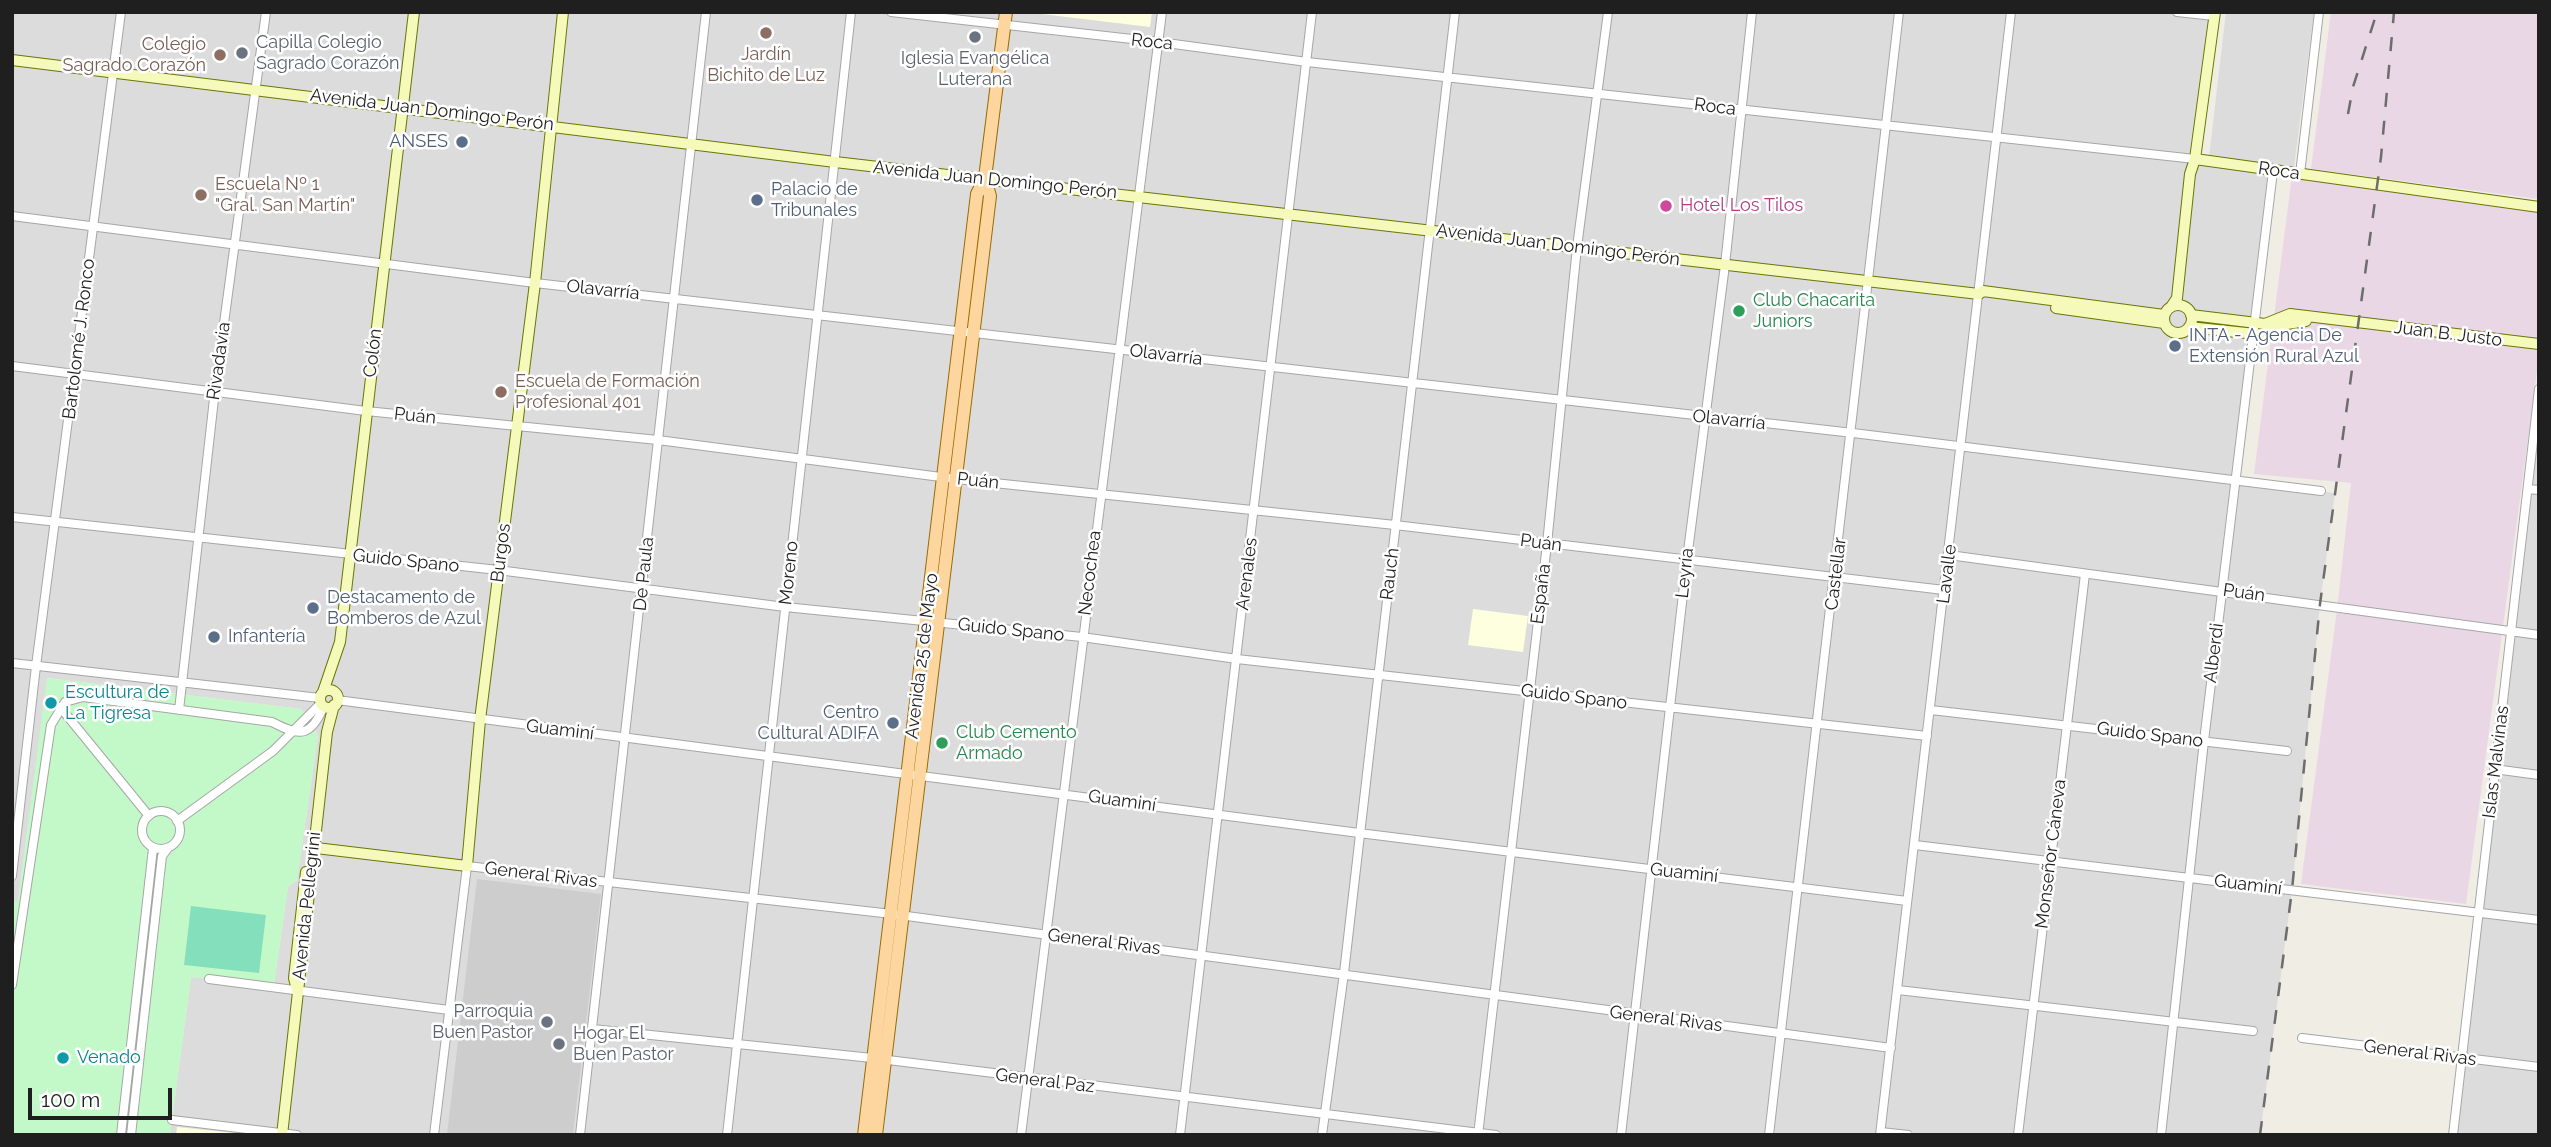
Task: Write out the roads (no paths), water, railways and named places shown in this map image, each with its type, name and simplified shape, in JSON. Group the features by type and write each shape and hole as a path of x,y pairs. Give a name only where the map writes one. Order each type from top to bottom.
{"main road":[{"name":"Colón","path":"327,701 340,642 351,555 414,12"},
{"name":"Burgos","path":"467,866 480,720 535,283 563,12"},
{"name":"Avenida 25 de Mayo","path":"864,1135 878,1060 898,915 967,333 977,194 985,178 1006,12"},
{"path":"2166,315 2177,298 2190,174 2195,159 2214,14"},
{"name":"Avenida Juan Domingo Perón","path":"12,60 551,124 835,162 1429,229 1870,283 1979,294 1983,292 2166,315 2188,311 2253,329"},
{"path":"2189,327 2197,174 2195,159"},
{"name":"Roca","path":"2195,159 2539,207"},
{"name":"Avenida Juan Domingo Perón","path":"2166,315 2169,330 2177,333 2189,327 2253,329 2290,314 2358,323"},
{"name":"Juan B. Justo","path":"2358,323 2539,344"},
{"name":"Avenida Pellegrini","path":"282,1134 316,848 316,822 327,732 324,724 327,701"},
{"name":"Avenida Pellegrini","path":"298,990 293,978 309,846 316,822"},
{"name":"General Rivas","path":"316,848 467,866"},
{"name":"Avenida 25 de Mayo","path":"876,1135 878,1060"}],"street":[{"name":"Bartolomé J. Ronco","path":"12,876 16,813 121,12"},
{"name":"Rivadavia","path":"179,709 215,390 266,12"},
{"name":"De Paula","path":"580,1135 611,883 624,738 643,589 706,12"},
{"name":"Moreno","path":"727,1135 851,12"},
{"name":"Roca","path":"891,12 1886,128 2195,159"},
{"name":"Necochea","path":"1021,1135 1162,12"},
{"name":"Arenales","path":"1180,1135 1312,12"},
{"name":"Rauch","path":"1322,1135 1344,973 1455,12"},
{"name":"España","path":"1478,1134 1547,544 1577,247 1608,12"},
{"name":"Leyría","path":"1621,1135 1687,559 1725,265 1752,12"},
{"name":"Castellar","path":"1769,1135 1816,724 1853,433 1899,12"},
{"name":"Lavalle","path":"1881,1133 1963,448 2011,12"},
{"path":"2177,12 2214,14"},
{"path":"2300,174 2319,12"},
{"name":"Alberdi","path":"2161,1135 2221,589 2273,171"},
{"name":"Olavarría","path":"12,216 235,243 383,265 818,313 967,333 1561,402 1853,433 2320,491"},
{"name":"Puán","path":"12,366 366,411 658,440 950,478 1395,525 1944,590"},
{"name":"Islas Malvinas","path":"2454,1135 2539,390"},
{"path":"2528,489 2539,490"},
{"name":"Guido Spano","path":"12,517 498,570 785,607 1083,637 1237,659 1927,736"},
{"name":"Puán","path":"1949,555 2221,589 2539,635"},
{"name":"Monseñor Cáneva","path":"2018,1135 2085,574"},
{"name":"Guaminí","path":"12,663 767,755 1359,833 1907,901"},
{"path":"12,985 51,725 60,707 69,699 83,697 272,722 292,733"},
{"path":"177,821 273,751 327,701"},
{"path":"60,707 149,816"},
{"name":"Guido Spano","path":"1931,710 2287,751"},
{"path":"2494,769 2539,775"},
{"path":"131,1135 162,856 180,833 177,821 163,811 149,816 143,825 142,836 153,848 168,848"},
{"name":"Guaminí","path":"1914,845 2539,920"},
{"path":"121,1135 153,848"},
{"name":"General Rivas","path":"467,866 898,915 1344,973 1636,1016 1781,1032 1891,1048"},
{"name":"Burgos","path":"434,1135 467,866"},
{"path":"209,979 449,1010"},
{"path":"1898,990 2253,1031"},
{"name":"General Paz","path":"593,1028 1496,1135"},
{"name":"General Rivas","path":"2302,1038 2539,1067"},
{"path":"172,1119 296,1135"},
{"path":"1881,1133 1908,1135"}],"railway":[{"path":"2348,114 2353,87 2377,12"},
{"path":"2260,1135 2292,890 2320,604 2381,157 2394,12"}],"place":[{"name":"Jardín Bichito de Luz","path":"766,33"},
{"name":"Iglesia Evangélica Luterana","path":"975,37"},
{"name":"Capilla Colegio Sagrado Corazón","path":"242,53"},
{"name":"Colegio Sagrado Corazón","path":"220,55"},
{"name":"ANSES","path":"462,142"},
{"name":"Escuela Nº 1 \"Gral. San Martín\"","path":"201,195"},
{"name":"Palacio de Tribunales","path":"757,200"},
{"name":"Hotel Los Tilos","path":"1666,206"},
{"name":"Club Chacarita Juniors","path":"1739,311"},
{"name":"INTA - Agencia De Extensión Rural Azul","path":"2175,346"},
{"name":"Escuela de Formación Profesional 401","path":"501,392"},
{"name":"Destacamento de Bomberos de Azul","path":"313,608"},
{"name":"Infantería","path":"214,637"},
{"name":"Escultura de La Tigresa","path":"51,703"},
{"name":"Centro Cultural ADIFA","path":"893,723"},
{"name":"Club Cemento Armado","path":"942,743"},
{"name":"Parroquia Buen Pastor","path":"547,1022"},
{"name":"Hogar El Buen Pastor","path":"559,1044"},
{"name":"Venado","path":"63,1058"}]}
